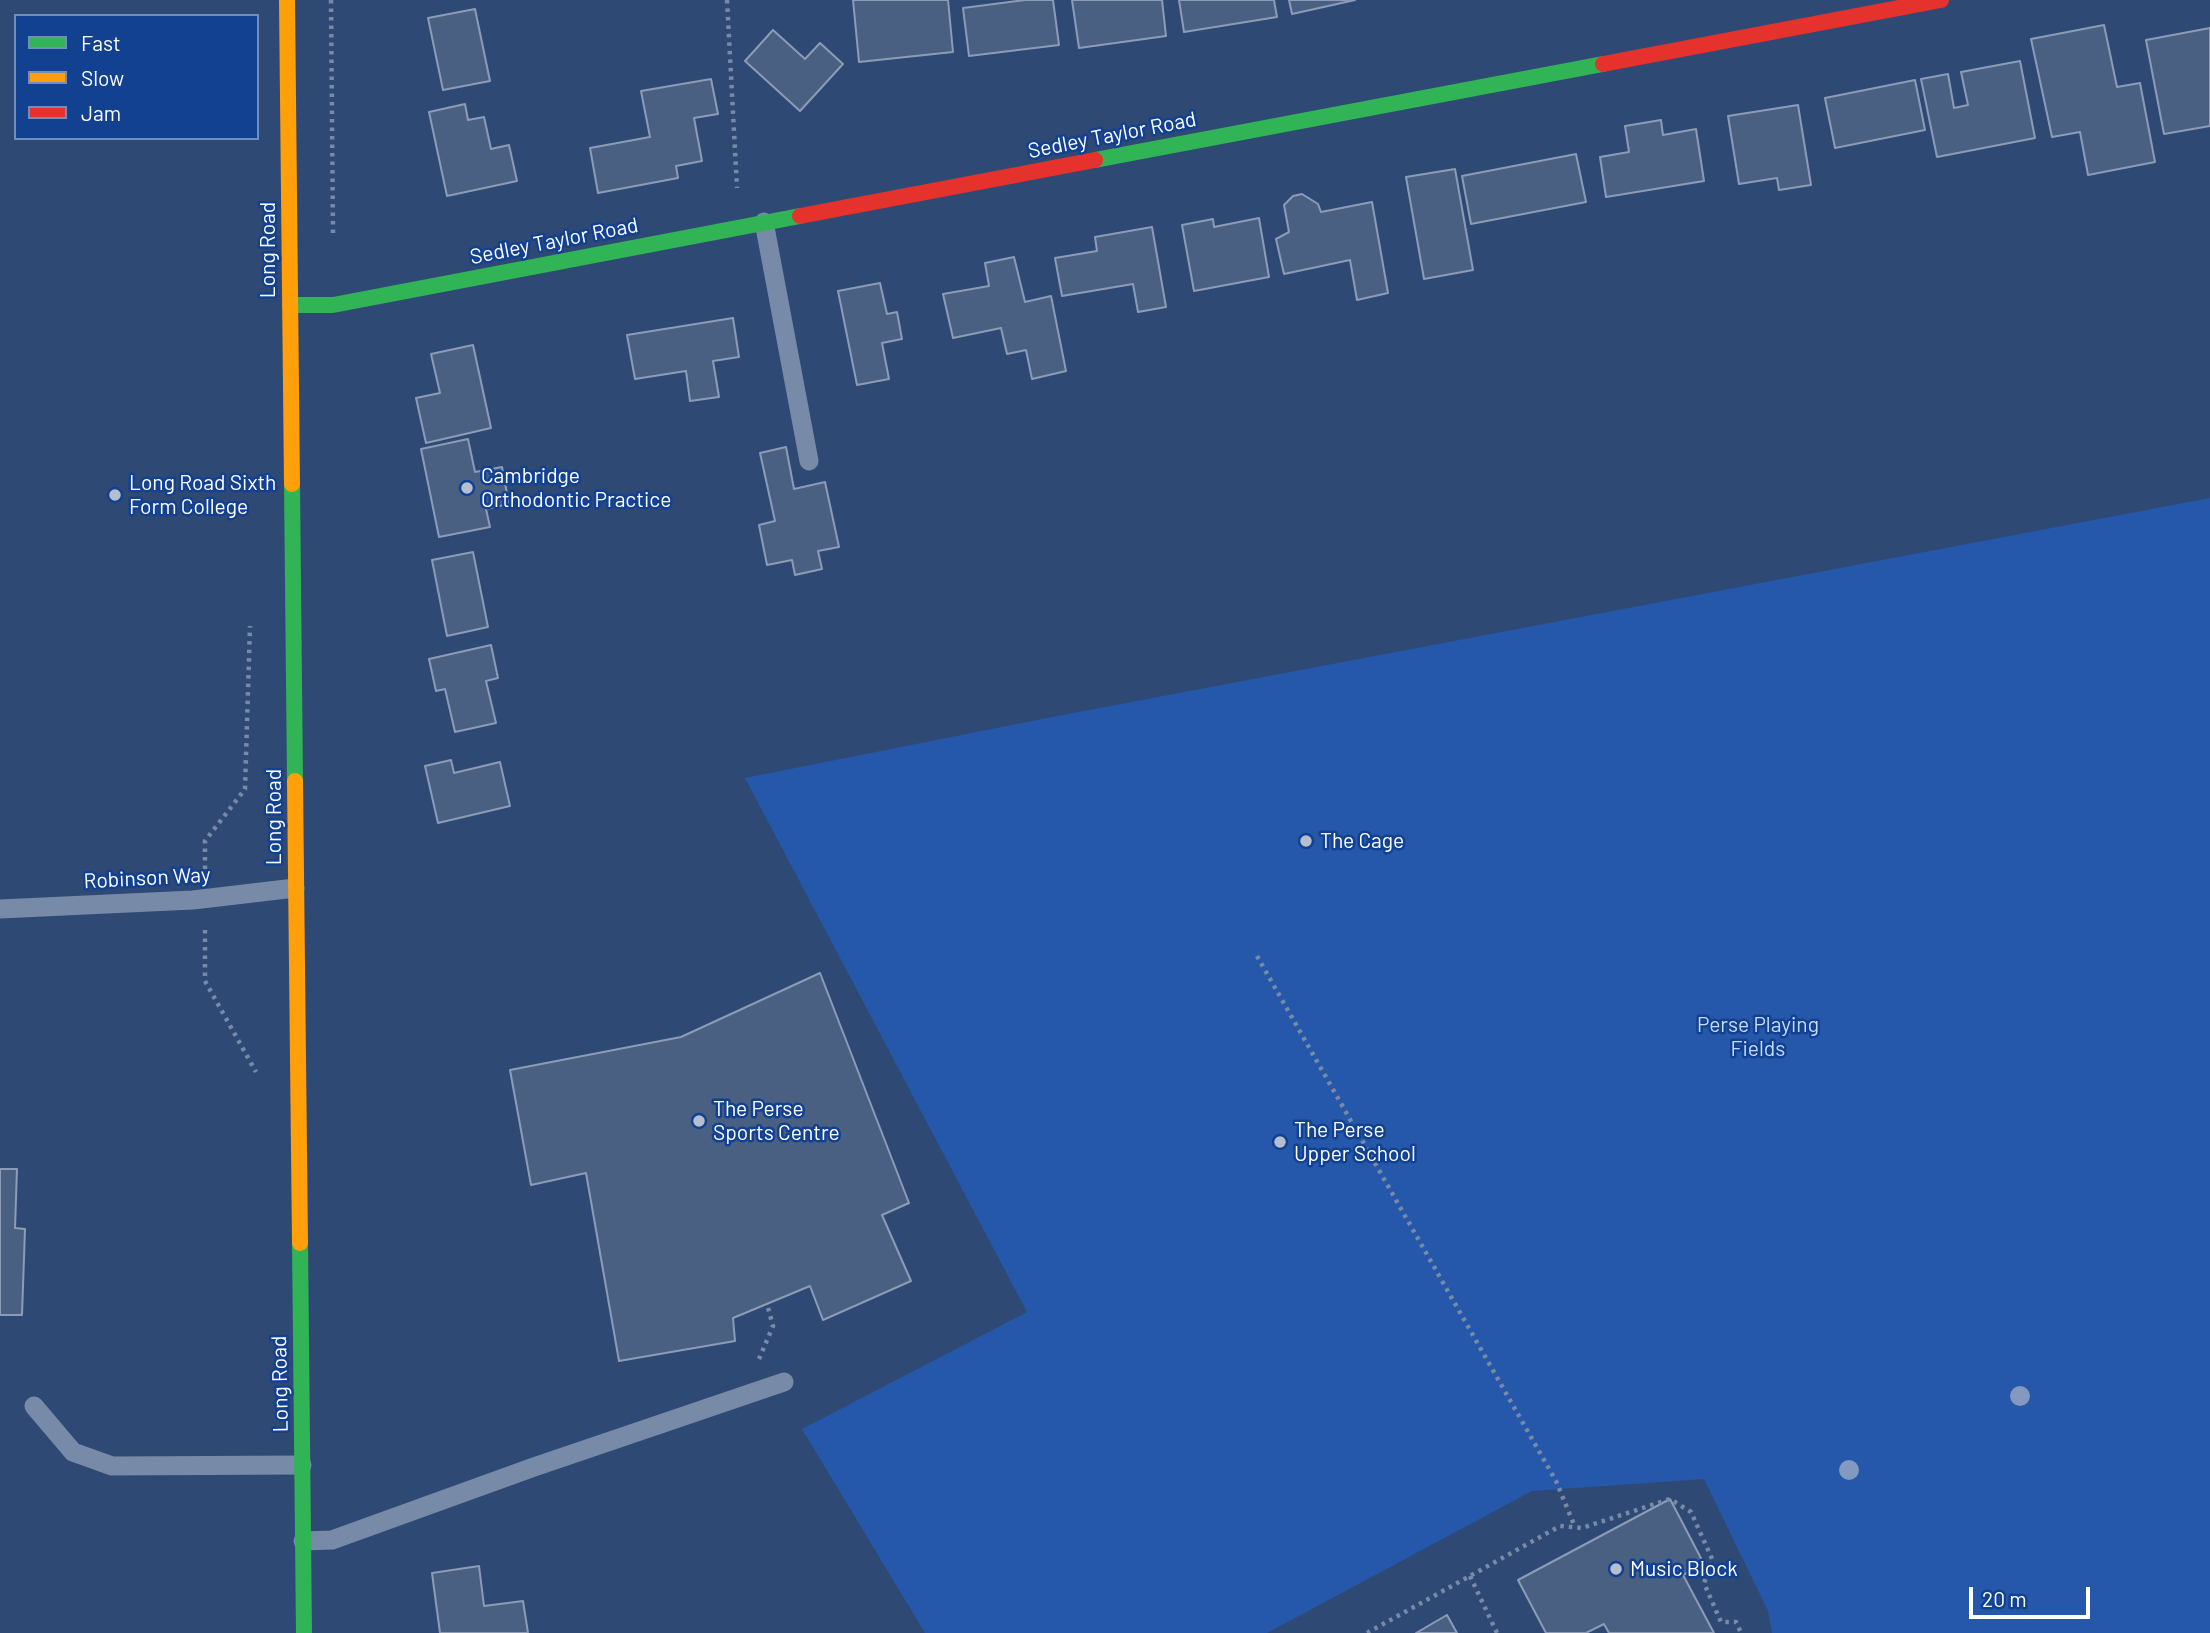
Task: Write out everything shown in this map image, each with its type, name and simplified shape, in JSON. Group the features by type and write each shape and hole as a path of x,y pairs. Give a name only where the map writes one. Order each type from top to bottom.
{"street":[{"name":"Long Road","path":"287,0 304,1633"},
{"name":"Sedley Taylor Road","path":"290,305 334,305 1941,0"}],"lane":[{"path":"764,222 809,461"},
{"name":"Robinson Way","path":"0,909 193,900 295,888"},
{"path":"303,1541 332,1540 534,1467 784,1382"},
{"path":"34,1406 73,1452 112,1466 302,1465"}],"path":[{"path":"727,0 739,227"},
{"path":"1257,956 1556,1482 1575,1527"},
{"path":"743,1395 773,1326 767,1304"},
{"path":"1367,1633 1560,1526 1582,1528 1670,1499 1691,1512 1713,1560 1704,1583 1721,1622 1736,1622 1741,1633"},
{"path":"1471,1576 1497,1633"}],"green space":[{"name":"Perse Playing Fields","path":"2210,498 2210,1633 1772,1633 1768,1611 1704,1479 1532,1491 1267,1633 925,1633 802,1429 1027,1312 745,778 1047,718"}],"building":[{"path":"853,0 948,0 953,52 859,62"},
{"path":"1025,0 1053,0 1059,45 969,56 963,8"},
{"path":"1072,0 1162,0 1166,36 1079,48"},
{"path":"1179,0 1274,0 1277,17 1184,32"},
{"path":"1289,0 1355,0 1292,14"},
{"path":"475,9 490,81 443,90 428,18"},
{"path":"2104,25 2117,87 2140,83 2155,162 2088,175 2080,132 2052,137 2031,39"},
{"path":"2210,28 2210,126 2164,134 2146,40"},
{"path":"773,30 805,59 820,43 843,64 800,111 745,61"},
{"path":"2020,61 2035,138 1937,157 1921,79 1948,74 1954,108 1968,105 1961,72"},
{"path":"711,79 718,114 694,118 702,161 676,166 678,178 598,193 590,148 650,137 641,91"},
{"path":"1915,80 1925,130 1835,148 1825,98"},
{"path":"465,104 468,120 484,117 491,149 509,145 517,181 447,196 429,112"},
{"path":"1798,105 1811,185 1779,190 1777,178 1739,184 1728,116"},
{"path":"1661,120 1663,135 1696,129 1704,181 1606,197 1600,157 1629,152 1625,126"},
{"path":"1576,154 1586,202 1471,224 1462,176"},
{"path":"1455,169 1473,270 1424,279 1406,177"},
{"path":"1302,194 1318,204 1321,212 1372,202 1388,293 1357,300 1350,260 1284,274 1276,239 1289,232 1284,205 1293,196"},
{"path":"1259,218 1269,277 1194,291 1182,225 1213,219 1214,227"},
{"path":"1152,227 1166,307 1138,312 1133,284 1062,296 1055,258 1097,251 1095,237"},
{"path":"1014,257 1025,302 1051,296 1066,371 1032,379 1026,350 1007,354 1001,328 953,338 943,294 989,286 985,263"},
{"path":"880,283 887,314 897,312 902,339 882,343 889,379 857,385 838,291"},
{"path":"733,318 739,357 713,361 719,397 690,401 686,371 635,379 627,335"},
{"path":"473,345 491,428 426,443 416,398 440,393 431,354"},
{"name":"Cambridge Orthodontic Practice","path":"468,439 475,472 502,467 509,504 486,509 490,527 439,537 421,449"},
{"path":"786,447 794,489 825,482 839,547 818,551 822,569 795,575 792,560 767,565 759,525 775,521 760,453"},
{"path":"473,552 488,627 447,636 432,560"},
{"path":"491,645 498,678 486,681 496,723 455,732 445,689 436,691 429,659"},
{"path":"451,760 454,773 500,762 510,806 438,823 425,766"},
{"name":"The Perse Sports Centre","path":"820,973 909,1203 882,1215 911,1281 823,1320 810,1286 733,1318 735,1341 619,1361 586,1173 531,1185 510,1070 681,1037"},
{"path":"0,1169 17,1169 15,1228 25,1229 22,1315 0,1315"},
{"name":"Music Block","path":"1670,1499 1704,1564 1683,1575 1714,1633 1609,1633 1604,1624 1586,1633 1546,1633 1518,1580"},
{"path":"479,1566 484,1606 523,1601 528,1633 440,1633 432,1573"},
{"path":"1447,1615 1457,1633 1416,1633"}],"traffic: fast":[{"path":"1095,160 1603,64"},
{"path":"290,305 333,305 800,216"},
{"path":"292,484 295,781"},
{"path":"300,1243 304,1633"}],"traffic: slow":[{"path":"287,0 292,484"},
{"path":"295,781 300,1243"}],"traffic: jam":[{"path":"1603,64 1941,0"},
{"path":"800,216 1095,160"}],"place":[{"name":"Cambridge Orthodontic Practice","path":"467,488"},
{"name":"Long Road Sixth Form College","path":"115,495"},
{"name":"The Cage","path":"1306,841"},
{"name":"The Perse Sports Centre","path":"699,1121"},
{"name":"The Perse Upper School","path":"1280,1142"},
{"name":"Music Block","path":"1616,1569"}]}
